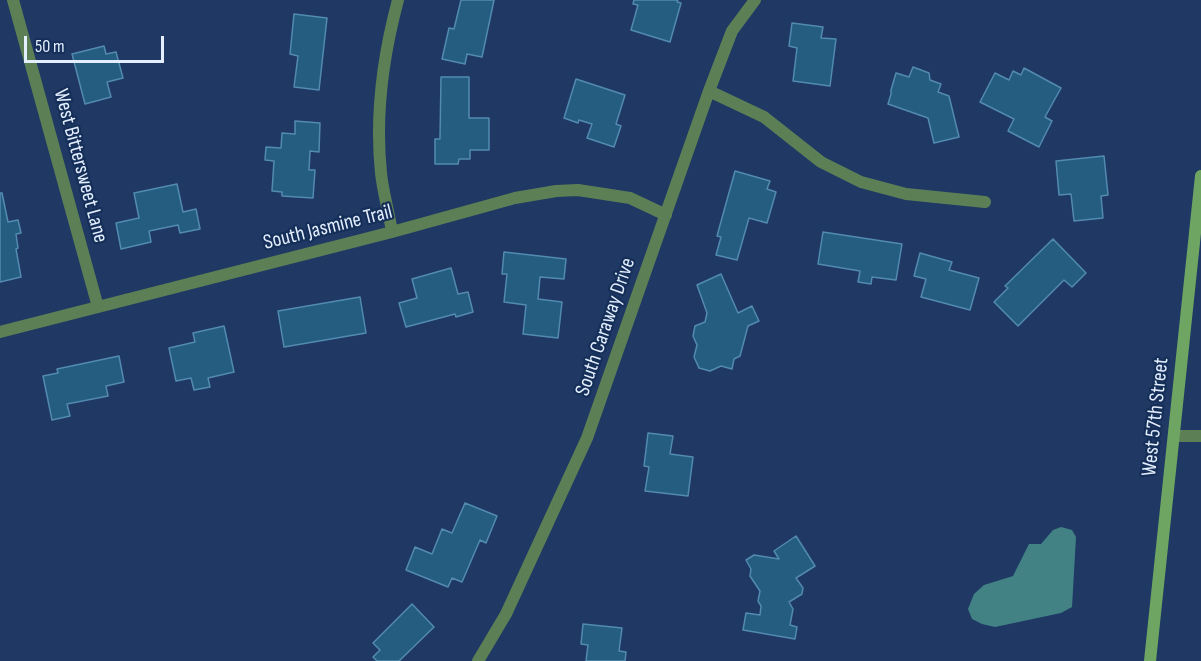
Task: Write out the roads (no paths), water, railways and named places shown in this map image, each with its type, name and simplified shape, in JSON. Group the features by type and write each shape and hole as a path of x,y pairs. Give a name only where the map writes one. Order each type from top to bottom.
{"main road":[{"name":"West 57th Street","path":"1150,661 1201,176"}],"street":[{"name":"West Bittersweet Lane","path":"13,0 98,307"},
{"path":"392,232 381,174 380,95 387,47 398,0"},
{"name":"South Caraway Drive","path":"478,661 506,614 587,438 732,31 755,0"},
{"path":"709,91 764,117 821,162 861,182 906,194 985,202"},
{"name":"South Jasmine Trail","path":"0,332 392,232 515,198 578,190 630,198 666,215"},
{"path":"1174,436 1201,436"}]}
